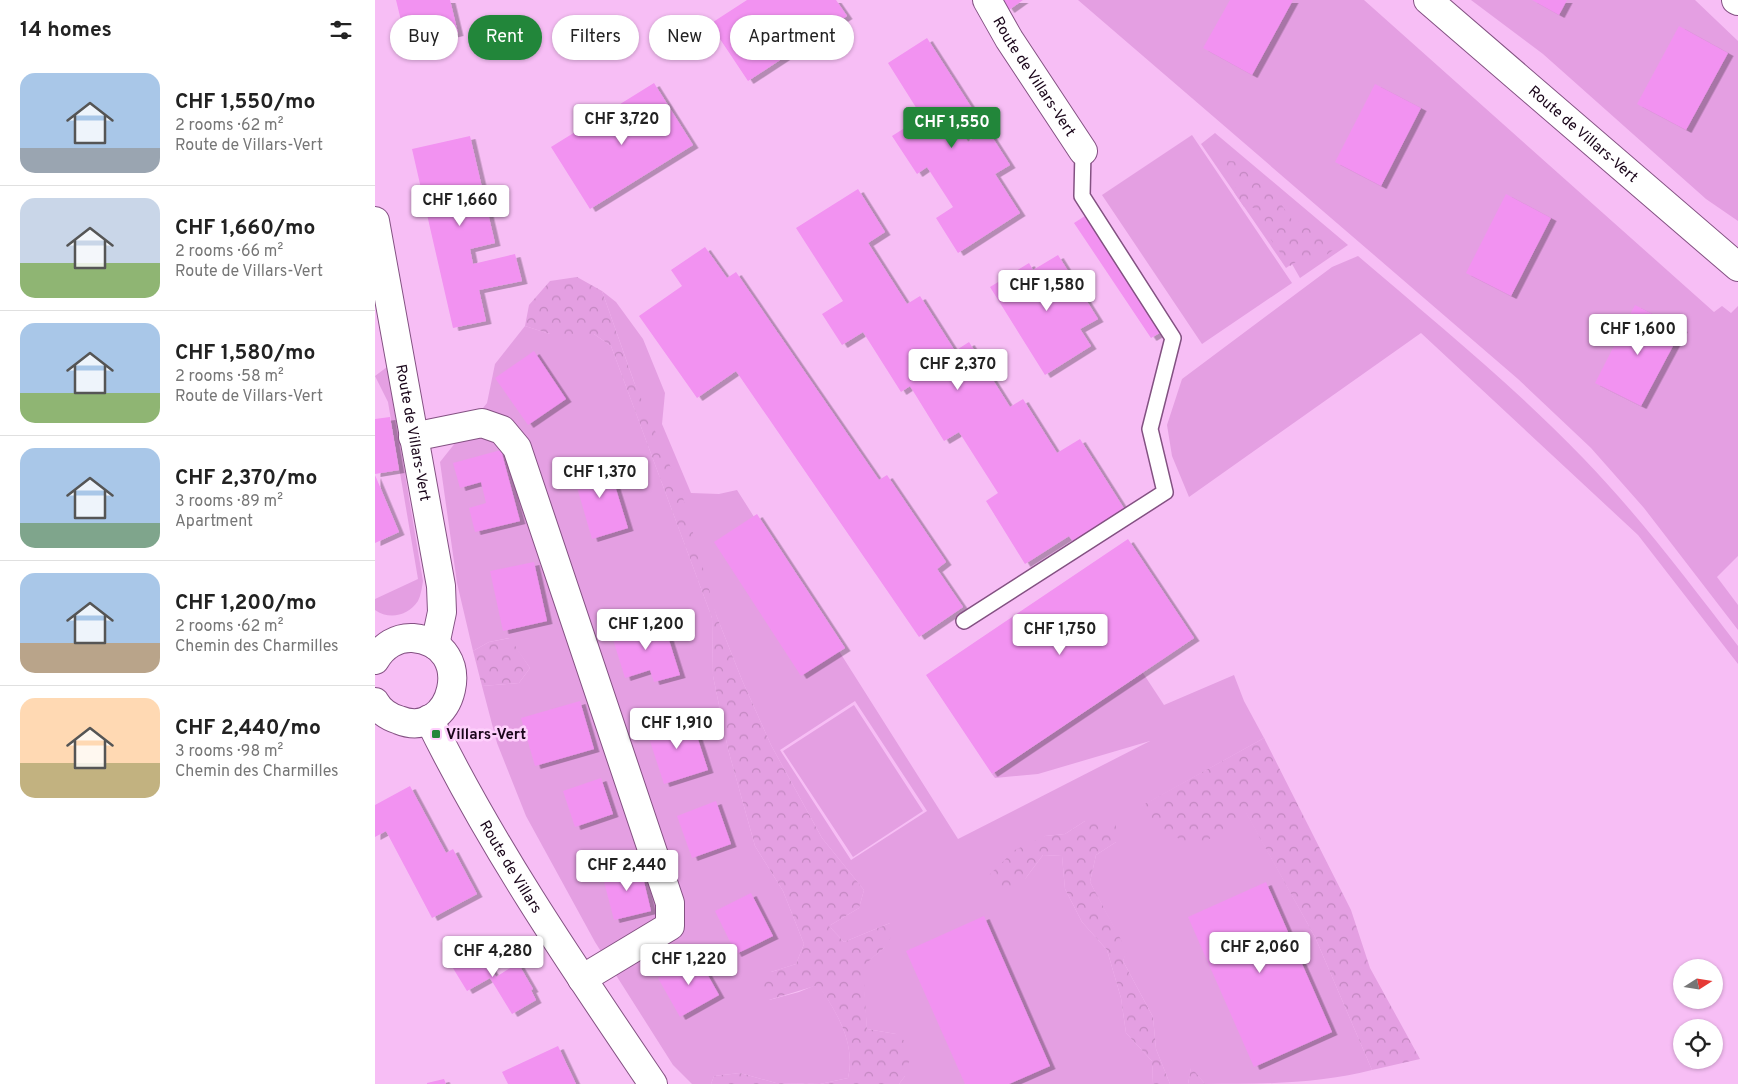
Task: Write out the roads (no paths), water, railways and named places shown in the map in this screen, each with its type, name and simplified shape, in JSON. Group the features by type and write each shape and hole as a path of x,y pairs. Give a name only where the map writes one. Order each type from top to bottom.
{"street":[{"name":"Route de Villars-Vert","path":"987,0 1009,40 1083,151"},
{"name":"Route de Villars-Vert","path":"1428,0 1738,267"},
{"name":"Route de Villars-Vert","path":"375,221 441,586 442,612 435,645"},
{"path":"413,437 482,423 502,430 517,448 670,903 670,926 582,979"},
{"path":"375,702 388,716 401,722 416,723 429,719 441,710 450,698 454,684 452,669 446,656 435,645 417,639 399,640 376,654"},
{"name":"Route de Villars","path":"429,719 495,842 582,979 653,1084"}],"lane":[{"path":"965,621 1165,492 1150,429 1173,338 1083,196 1083,151"}],"place":[{"name":"Villars-Vert","path":"436,734"}]}
